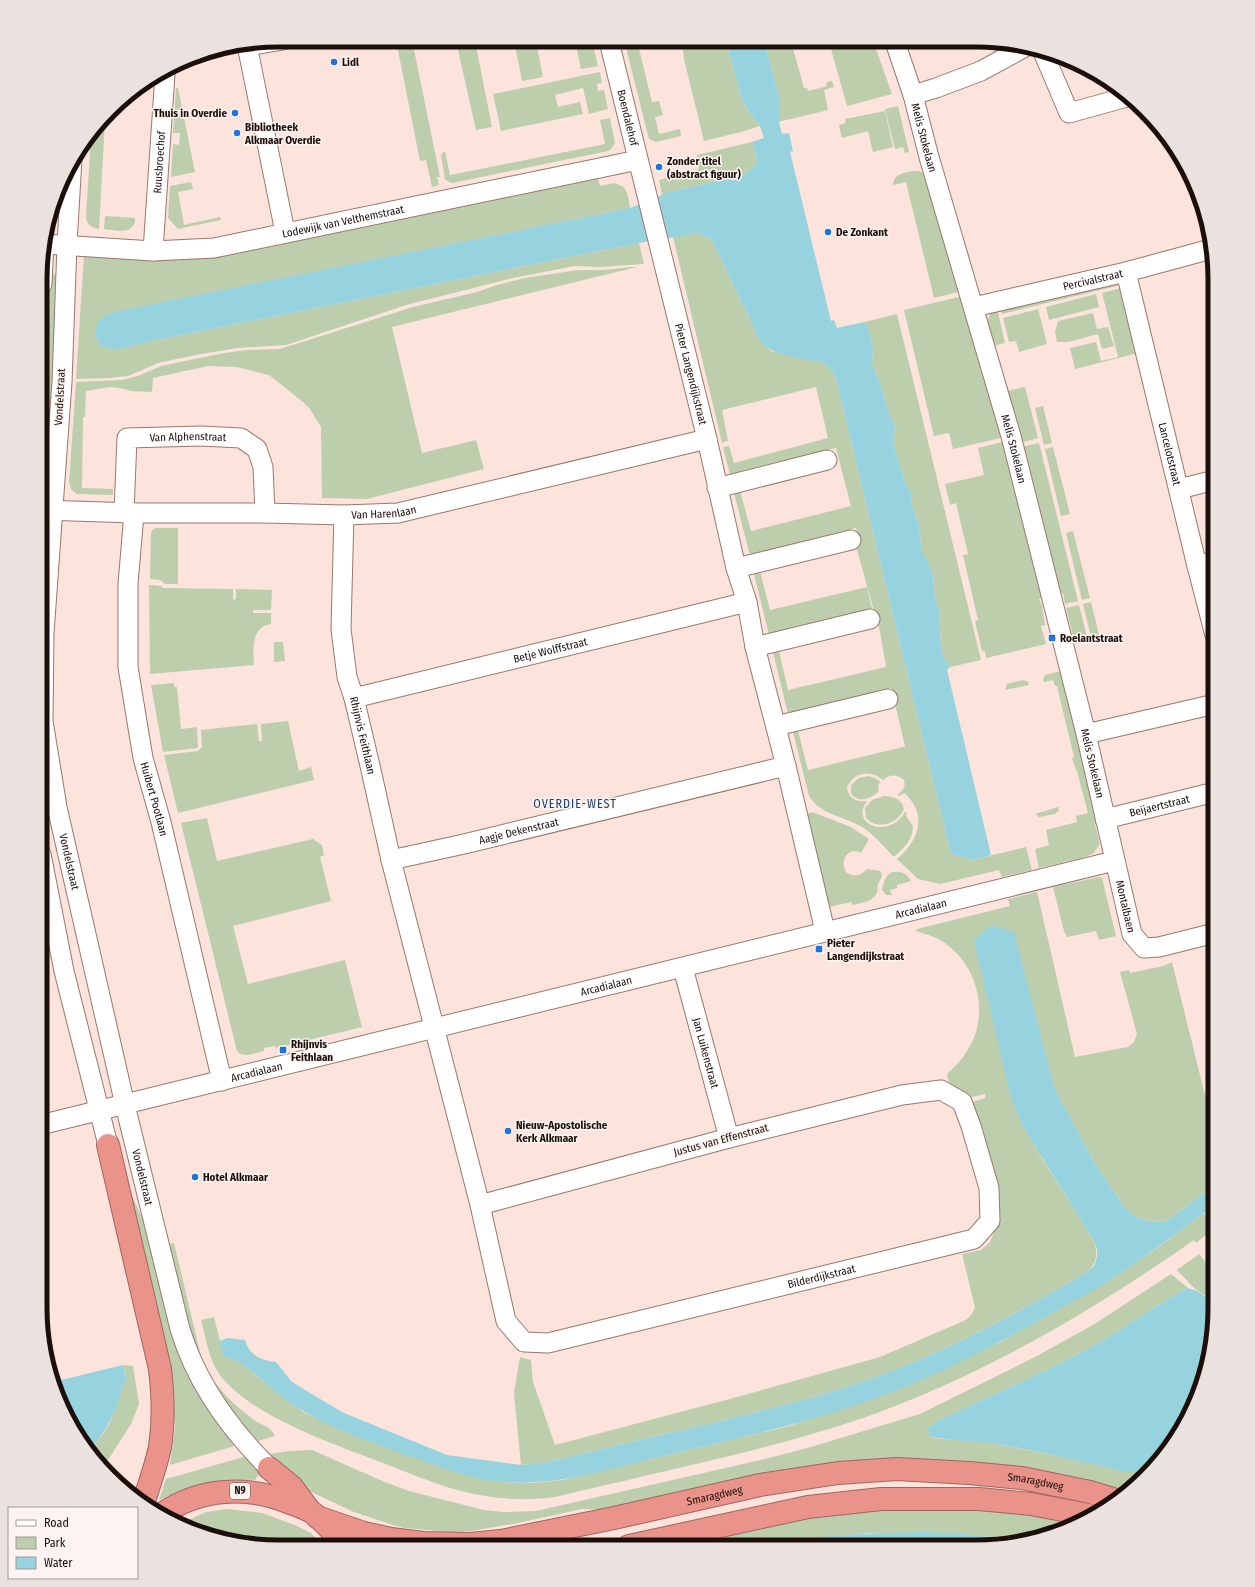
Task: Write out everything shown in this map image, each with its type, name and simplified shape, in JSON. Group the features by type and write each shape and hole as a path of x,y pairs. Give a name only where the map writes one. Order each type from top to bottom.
{"highway":[{"path":"108,1145 158,1361 161,1382 162,1418 160,1448 145,1497"},
{"name":"Vondelstraat","path":"269,1468 292,1488 313,1514"},
{"name":"Smaragdweg","path":"507,1540 614,1518 760,1485 838,1473 897,1469 1022,1478 1090,1492 1109,1498"},
{"name":"N9","path":"167,1511 186,1501 204,1495 241,1491 259,1493 277,1497 313,1514 339,1540"},
{"name":"Smaragdweg","path":"656,1540 808,1507 881,1499 985,1499 1031,1504 1082,1514"},
{"name":"Smaragdweg","path":"313,1514 364,1533 401,1540"}],"street":[{"name":"Boendalehof","path":"610,47 662,261"},
{"name":"Melis Stokelaan","path":"897,47 913,95 1011,436 1086,734 1114,860"},
{"path":"248,49 285,232"},
{"path":"913,95 981,71 1018,51"},
{"path":"1045,58 1069,113 1121,99"},
{"name":"Ruusbroechof","path":"153,251 165,77"},
{"name":"Lodewijk van Velthemstraat","path":"50,243 153,251 214,248 285,232 638,160"},
{"name":"Vondelstraat","path":"47,511 62,382 71,177"},
{"name":"Percivalstraat","path":"974,307 1126,272 1206,250"},
{"name":"Pieter Langendijkstraat","path":"662,261 707,439 736,568 747,602 755,647 786,766 825,932"},
{"name":"Lancelotstraat","path":"1126,272 1208,608"},
{"name":"Van Alphenstraat","path":"129,513 127,438 201,436 241,438 257,450 263,467 265,513"},
{"name":"Van Harenlaan","path":"47,511 344,515 398,513 707,439"},
{"path":"717,488 827,460"},
{"path":"1178,489 1208,482"},
{"name":"Huibert Pootlaan","path":"129,513 128,667 143,758 161,822 222,1081"},
{"name":"Rhijnvis Feithlaan","path":"344,515 342,629 347,677 354,698 391,860 480,1205 506,1321 524,1342"},
{"path":"736,568 851,540"},
{"path":"1197,566 1208,564"},
{"name":"Betje Wolffstraat","path":"354,698 747,602"},
{"path":"755,647 870,619"},
{"path":"776,726 888,699"},
{"path":"1086,734 1208,706"},
{"name":"Vondelstraat","path":"47,741 57,807 125,1105 185,1347 200,1377 229,1424 269,1468"},
{"name":"Aagje Dekenstraat","path":"391,860 786,766"},
{"name":"Beijaertstraat","path":"1105,819 1208,794"},
{"name":"Arcadialaan","path":"47,1123 683,968 1114,860"},
{"name":"Montalbaen","path":"1114,860 1132,934 1144,948 1159,947 1208,935"},
{"path":"47,884 64,970 108,1145"},
{"name":"Jan Luikenstraat","path":"683,968 729,1138"},
{"name":"Justus van Effenstraat","path":"480,1205 729,1138 902,1095 941,1090 962,1102"},
{"name":"Bilderdijkstraat","path":"524,1342 548,1343 974,1239 990,1221 989,1188 971,1126 962,1102"}],"green space":[{"path":"397,47 413,47 440,177 437,177 439,185 432,187 426,160 420,161"},
{"path":"457,47 476,47 492,127 476,130"},
{"path":"515,47 537,47 543,77 522,81"},
{"path":"576,47 593,47 598,66 581,69"},
{"path":"626,47 638,47 652,102 659,101 663,115 655,117 659,134 680,129 681,136 656,142 649,139"},
{"path":"683,47 728,47 742,100 760,126 704,141 684,59"},
{"path":"766,47 793,47 804,88 807,88 808,91 824,87 826,86 827,82 832,81 834,87 824,90 828,110 778,122 779,96"},
{"path":"830,47 875,47 892,94 847,106"},
{"path":"600,72 602,83 597,84 598,91 604,90 608,109 589,114 583,88 555,95 558,107 580,102 583,114 501,131 493,94"},
{"path":"176,88 178,88 195,172 171,177 173,144 179,145 180,133 173,133"},
{"path":"898,106 909,152 905,153 903,147 895,149 885,109"},
{"path":"885,111 893,147 873,152 868,131 842,138 839,125 846,123 845,119"},
{"path":"610,118 615,143 608,151 452,183 445,179 441,155 445,151 450,175 605,144 600,120"},
{"path":"105,126 99,229 90,225 86,216 91,144"},
{"path":"752,142 758,162 744,175 669,192 662,196 659,180 698,170 699,165 697,155"},
{"path":"919,171 925,174 962,291 934,298 906,182 893,184 894,180 898,176 903,173"},
{"path":"598,178 600,186 615,183 624,187 628,196 630,208 241,287 95,334 101,345 122,348 639,243 644,264 600,267 575,266 513,278 406,305 286,345 237,348 196,355 158,363 128,376 76,379 84,255 195,259"},
{"path":"191,182 193,189 178,192 184,225 220,217 221,220 178,229 168,218 170,186"},
{"path":"105,216 135,218 134,224 128,230 124,231 104,229"},
{"path":"698,233 712,240 760,341 771,351 825,364 835,375 951,854 972,860 1026,847 1032,870 1002,877 999,870 940,884 918,879 897,859 907,849 915,837 918,823 916,809 905,793 899,796 897,795 905,785 904,780 899,777 891,776 883,780 873,774 862,774 853,778 847,788 849,795 854,799 867,801 863,810 863,817 867,823 874,826 882,827 890,825 898,820 905,812 907,813 906,816 913,826 913,831 904,847 894,857 875,837 862,827 826,811 809,796 792,728 797,727 808,770 907,746 905,746 891,688 802,710 789,718 772,648 778,647 788,690 886,667 880,632 855,543 859,542 856,528 764,550 759,555 753,556 749,552 733,489 739,487 751,531 851,506 836,448 744,470 731,479 723,447 729,446 734,463 828,438 816,387 722,410 728,441 722,443 673,237"},
{"path":"637,267 392,327 422,453 476,440 484,469 367,499 322,498 321,427 310,409 269,375 237,367 208,366 153,378 152,392 131,391 110,387 86,391 85,417 83,417 82,488 113,489 113,495 77,494 71,489 69,482 76,382 122,380 138,376 161,366 224,353 247,350 280,349 413,307 477,292 525,278 578,270 605,270"},
{"path":"47,274 61,275 49,472 47,472"},
{"path":"1116,282 1119,284 1117,286 1002,314 1000,307"},
{"path":"1121,288 1138,353 1075,369 1070,348 1096,342 1101,361 1118,357 1102,293"},
{"path":"1096,294 1099,307 1049,320 1046,307"},
{"path":"963,296 1005,437 953,449 949,433 934,436 904,310"},
{"path":"997,308 1005,343 993,346 988,330 988,321 989,316"},
{"path":"1038,309 1047,344 1019,352 1016,341 1009,342 1003,318"},
{"path":"1093,313 1097,329 1108,327 1114,346 1102,349 1098,334 1068,342 1057,342 1055,332 1058,321"},
{"path":"897,314 981,660 950,667 941,648 939,610 935,599 933,575 921,550 919,526 911,502 911,493 905,482 893,443 895,427 880,383 872,365 873,348 868,327 864,322"},
{"path":"1025,387 1038,438 1020,443 1007,391"},
{"path":"1043,406 1052,443 1044,445 1035,408"},
{"path":"1006,441 1044,597 1039,599 1042,606 1045,625 1041,626 1046,644 986,658 985,651 982,651 975,621 978,620 963,555 968,554 956,503 950,505 945,484 984,475 978,448"},
{"path":"1039,443 1078,601 1065,604 1063,593 1057,594 1021,447"},
{"path":"1053,447 1070,514 1061,516 1045,449"},
{"path":"155,528 178,528 178,584 165,584 160,580 150,579 151,532"},
{"path":"1073,531 1090,598 1082,600 1066,533"},
{"path":"759,567 770,610 867,587 872,609 783,630 778,637 770,639 754,574"},
{"path":"149,585 161,586 163,588 233,589 233,600 236,599 236,589 272,590 271,610 253,610 253,613 271,613 271,624 260,629 255,640 253,652 254,665 150,674"},
{"path":"1091,602 1100,639 1092,641 1083,604"},
{"path":"1079,605 1088,641 1075,644 1066,608"},
{"path":"274,642 283,642 285,661 274,662"},
{"path":"1061,671 1099,823 1095,824 1099,845 1094,853 1085,857 1039,868 1035,849 1049,845 1046,830 1077,822 1076,816 1088,813 1072,758 1074,757 1057,686 1055,686 1053,680 1044,682 1043,680 1045,675"},
{"path":"1023,680 1028,682 1029,685 1005,690 1007,684"},
{"path":"174,683 174,687 177,687 181,729 197,727 198,748 163,752 151,685"},
{"path":"288,721 299,771 311,767 314,780 178,813 164,755 198,751 202,747 201,730 257,724 259,741 262,741 261,724"},
{"path":"869,776 880,782 878,786 879,791 865,799 857,798 851,793 851,785 859,778"},
{"path":"884,796 899,800 904,809 893,821 882,825 876,824 866,818 865,808 872,800"},
{"path":"1058,807 1059,810 1055,814 1039,817 1035,814"},
{"path":"812,812 851,827 869,839 861,853 856,851 848,853 844,860 847,873 858,875 867,869 880,871 882,874 877,892 873,898 867,902 852,905 851,902 829,907 806,814"},
{"path":"207,818 217,861 313,839 322,845 324,855 320,857 331,901 233,926 248,984 345,960 362,1027 276,1048 275,1046 264,1048 264,1051 250,1055 243,1055 237,1051 181,823"},
{"path":"893,872 899,872 908,876 911,881 897,885 897,888 890,890 892,895 886,895 882,890 883,885 885,879"},
{"path":"1099,877 1102,878 1116,936 1099,940 1096,931 1067,937 1064,931 1053,887"},
{"path":"1037,892 1075,1057 1128,1047 1134,1042 1137,1034 1120,972 1129,970 1130,973 1163,966 1172,962 1204,1091 1208,1101 1208,1190 1167,1221 1151,1222 1134,1216 1123,1205 1097,1167 1055,1090 1041,1039 1021,1122 1094,1241 1096,1258 1095,1262 1087,1272 1006,1318 950,1346 893,1370 844,1388 744,1415 548,1462 521,1465 514,1393 520,1357 531,1360 533,1382 555,1445 741,1396 880,1357 966,1320 972,1314 975,1307 962,1254 981,1250 990,1242 995,1230 996,1209 966,1104 985,1098 985,1094 968,1098 949,1084 947,1074 963,1057 974,1037 978,1022 979,1006 977,991 972,976 954,951 939,939 916,931 917,929 1010,906 1008,899"},
{"path":"119,1144 131,1194 148,1230 173,1334 238,1445 170,1465 175,1427 170,1376"},
{"path":"1204,1213 1208,1217 1208,1234 1196,1243 1194,1240 1155,1267 1075,1317 993,1362 950,1383 863,1418 787,1441 709,1461 546,1498 502,1498 473,1494 448,1487 324,1440 279,1420 258,1408 240,1395 225,1381 212,1360 201,1320 214,1317 224,1357 229,1357 239,1361 281,1396 305,1413 371,1442 456,1472 483,1479 513,1483 533,1483 562,1480 789,1426 899,1389 1000,1342 1110,1280 1157,1248"},
{"path":"174,1243 203,1365 218,1387 237,1406 251,1418 268,1427 275,1436 250,1443 196,1362 168,1244"},
{"path":"1199,1254 1208,1265 1208,1298 1196,1290 1177,1270"},
{"path":"1171,1274 1188,1288 1100,1342 1053,1367 937,1421 927,1429 930,1436 940,1439 976,1440 1138,1472 1141,1471 1119,1491 979,1465 613,1510 582,1509 518,1523 471,1531 449,1532 404,1528 354,1512 298,1485 263,1455 289,1451 312,1450 409,1491 484,1510 504,1512 536,1511 769,1458 920,1414 1035,1357 1093,1325"},
{"path":"123,1365 133,1366 139,1404 131,1424 106,1463 93,1446 111,1420 126,1374"},
{"path":"247,1456 262,1470 255,1480 229,1480 206,1483 171,1494 159,1500 166,1479"},
{"path":"940,1507 1019,1513 1038,1516 1063,1523 1021,1536 1002,1539 963,1534 869,1533 808,1540 696,1540 768,1524 851,1510"},
{"path":"227,1509 262,1513 297,1526 311,1533 317,1540 270,1540 264,1537 235,1534 230,1535 205,1528 187,1521 206,1512"}],"water":[{"path":"728,47 766,47 779,96 779,122 782,134 789,133 793,151 790,152 831,321 834,320 837,328 864,322 868,327 873,348 872,365 880,383 895,427 893,443 905,482 911,493 911,502 919,526 921,550 933,575 935,599 939,610 941,648 950,667 947,670 991,855 972,860 951,854 835,375 825,364 779,353 765,346 760,341 712,240 698,233 639,243 142,343 119,349 106,348 99,343 97,339 96,326 98,322 104,316 113,312 630,208 669,192 744,175 758,162 752,142 764,138 760,126 742,100"},
{"path":"995,926 1014,932 1055,1090 1097,1167 1123,1205 1134,1216 1151,1222 1167,1221 1208,1190 1208,1210 1126,1269 1080,1298 938,1373 871,1400 811,1419 593,1473 571,1478 527,1483 482,1479 463,1474 361,1439 315,1418 279,1395 239,1362 224,1357 219,1341 228,1338 245,1340 250,1350 261,1359 276,1362 291,1381 344,1413 447,1455 521,1465 548,1462 704,1425 785,1405 844,1388 951,1346 1033,1303 1087,1272 1094,1266 1097,1257 1097,1250 1094,1241 1028,1135 1011,1098 974,941 988,927"},
{"path":"1188,1288 1208,1298 1208,1323 1204,1353 1196,1382 1177,1424 1160,1449 1141,1471 1127,1472 1013,1447 930,1436 927,1429 937,1421 1053,1367 1100,1342"},
{"path":"123,1365 127,1380 122,1387 117,1406 110,1420 93,1446 78,1424 59,1381"},
{"path":"926,1532 1002,1539 991,1540 801,1540 867,1534"},
{"path":"235,1534 264,1537 270,1540 264,1540 230,1535"}],"place":[{"name":"Lidl","path":"334,62"},
{"name":"Thuis in Overdie","path":"235,113"},
{"name":"Bibliotheek Alkmaar Overdie","path":"237,133"},
{"name":"Zonder titel (abstract figuur)","path":"659,167"},
{"name":"De Zonkant","path":"828,232"},
{"name":"Roelantstraat","path":"1052,638"},
{"name":"Pieter Langendijkstraat","path":"819,949"},
{"name":"Rhijnvis Feithlaan","path":"283,1050"},
{"name":"Nieuw-Apostolische Kerk Alkmaar","path":"508,1131"},
{"name":"Hotel Alkmaar","path":"195,1177"}],"district":[{"name":"OVERDIE-WEST","path":"575,804"}]}
